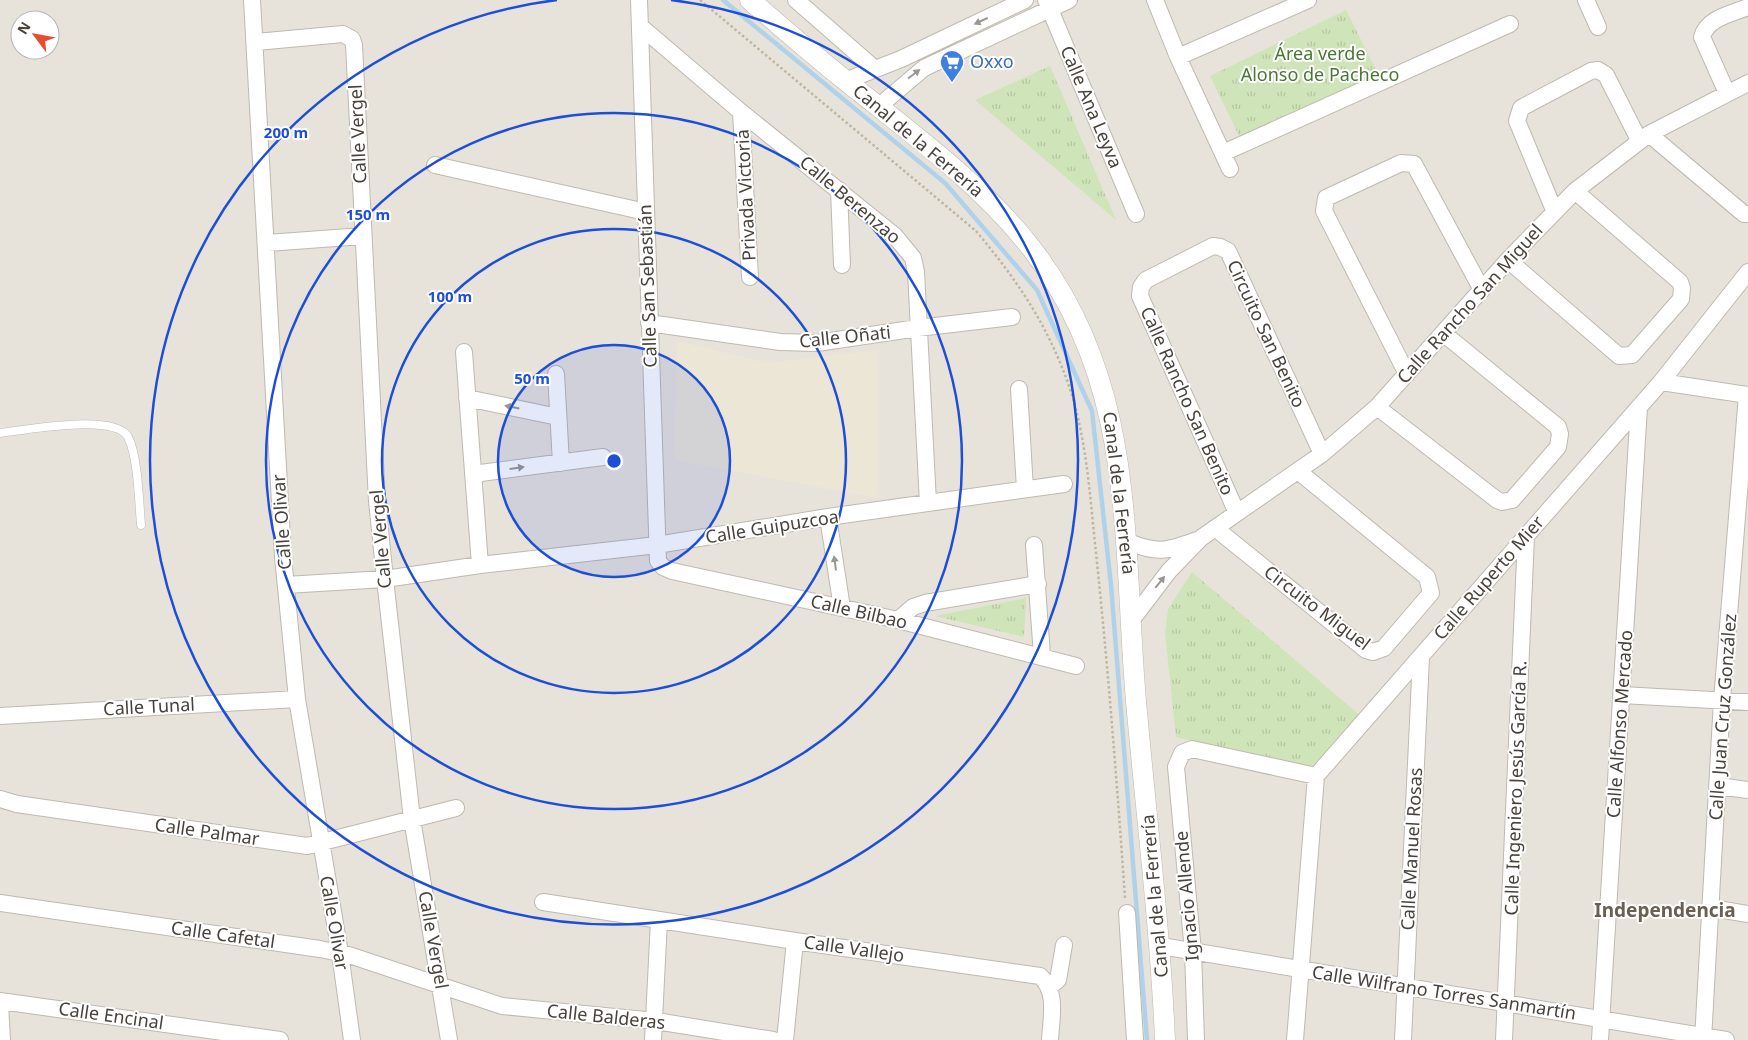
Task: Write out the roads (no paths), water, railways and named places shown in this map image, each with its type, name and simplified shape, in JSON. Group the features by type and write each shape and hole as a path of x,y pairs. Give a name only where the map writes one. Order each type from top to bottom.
{"street":[{"name":"Calle Olivar","path":"252,0 267,242 280,528 297,699 320,844 340,953 352,1040"},
{"name":"Calle San Sebastián","path":"639,0 657,545"},
{"name":"Canal de la Ferrería","path":"750,0 845,81 923,142 998,209 1032,249 1065,302 1085,340 1111,418 1128,542 1131,621 1141,751 1161,946 1166,1040"},
{"path":"796,0 875,69"},
{"path":"845,81 1025,0"},
{"path":"878,107 924,68 1048,4 1069,0"},
{"path":"1155,0 1178,58 1230,168"},
{"path":"1178,58 1308,0"},
{"path":"1586,0 1598,27"},
{"name":"Calle Ana Leyva","path":"1048,4 1136,214"},
{"path":"1727,92 1702,37 1711,22 1748,7"},
{"path":"1223,153 1510,24"},
{"name":"Calle Berenzao","path":"640,26 741,112 895,236 913,258 916,272 928,503"},
{"name":"Calle Vergel","path":"256,42 343,34 348,35 354,45 377,500 412,819 449,1040"},
{"path":"1554,210 1517,121 1521,108 1591,71 1598,70 1606,75 1644,137 1744,214 1748,214"},
{"name":"Calle Rancho San Miguel","path":"1131,621 1169,571 1201,538 1322,454 1376,407 1554,210 1575,191 1644,137 1727,92 1746,86"},
{"name":"Privada Victoria","path":"741,112 750,277"},
{"path":"1407,374 1324,211 1326,198 1401,163 1414,164 1482,290"},
{"path":"435,165 646,212"},
{"path":"839,190 842,265"},
{"path":"1508,260 1619,356 1632,355 1681,299 1682,288 1680,282 1575,191"},
{"path":"267,242 363,236"},
{"name":"Circuito San Benito","path":"1141,287 1146,280 1213,246 1228,251 1322,454"},
{"name":"Calle Ruperto Mier","path":"1316,776 1661,382 1748,272"},
{"name":"Calle Rancho San Benito","path":"1141,287 1140,296 1237,513"},
{"name":"Calle Oñati","path":"649,323 799,343 818,343 918,328 1012,317"},
{"path":"1376,407 1497,500 1502,502 1512,500 1558,447 1560,434 1558,427 1443,333"},
{"path":"464,352 480,565"},
{"path":"556,374 561,462"},
{"path":"1661,382 1748,395"},
{"path":"1019,389 1026,489"},
{"name":"Calle Juan Cruz González","path":"1703,1038 1712,908 1722,700 1748,395"},
{"path":"467,398 558,417"},
{"name":"Calle Alfonso Mercado","path":"1600,1040 1639,407"},
{"path":"473,474 603,457"},
{"name":"Circuito Miguel","path":"1215,528 1366,650 1374,652 1384,648 1430,592 1427,576 1298,471"},
{"name":"Calle Guipuzcoa","path":"286,584 385,579 480,565 657,545 1064,484"},
{"path":"828,518 842,608"},
{"name":"Calle Ingeniero Jesús García R.","path":"1504,1040 1526,536"},
{"name":"Calle Rancho San Miguel","path":"1128,542 1150,550 1168,550 1201,538"},
{"name":"Calle Bilbao","path":"657,545 658,561 663,567 672,571 898,620 1076,666"},
{"path":"1034,545 1042,656"},
{"path":"898,620 913,607 925,603 1038,584"},
{"name":"Calle Manuel Rosas","path":"1403,1040 1421,657"},
{"path":"1622,695 1748,702"},
{"name":"Calle Tunal","path":"0,716 297,699"},
{"name":"Ignacio Allende","path":"1196,1040 1193,952 1176,768 1182,753 1192,749 1316,776"},
{"path":"1295,1040 1299,969 1316,776"},
{"path":"1718,786 1748,790"},
{"name":"Calle Palmar","path":"0,799 17,804 307,846 456,808"},
{"name":"Calle Vallejo","path":"543,902 795,941 1032,974 1048,984"},
{"name":"Calle Cafetal","path":"0,903 340,953 441,985"},
{"path":"1712,908 1748,914"},
{"path":"1126,913 1135,1040"},
{"path":"653,1040 656,1021 660,920"},
{"path":"785,1040 795,941"},
{"path":"1050,1040 1052,994 1048,984 1058,980 1064,945"},
{"name":"Calle Wilfrano Torres Sanmartín","path":"1161,946 1601,1019 1703,1038 1726,1040"},
{"name":"Calle Balderas","path":"441,985 502,1006 656,1021 774,1040"},
{"path":"0,1002 2,1040"},
{"name":"Calle Encinal","path":"0,1002 280,1040"}],"lane":[{"path":"0,433 96,424 115,428 127,435 132,449 141,525"}],"waterway":[{"path":"723,0 945,183 1037,290 1092,411 1111,585 1147,1040"}],"place":[{"name":"Oxxo","path":"952,83"}],"district":[{"name":"Independencia","path":"1665,910"}],"park label":[{"name":"Área verde Alonso de Pacheco","path":"1320,64"}]}
